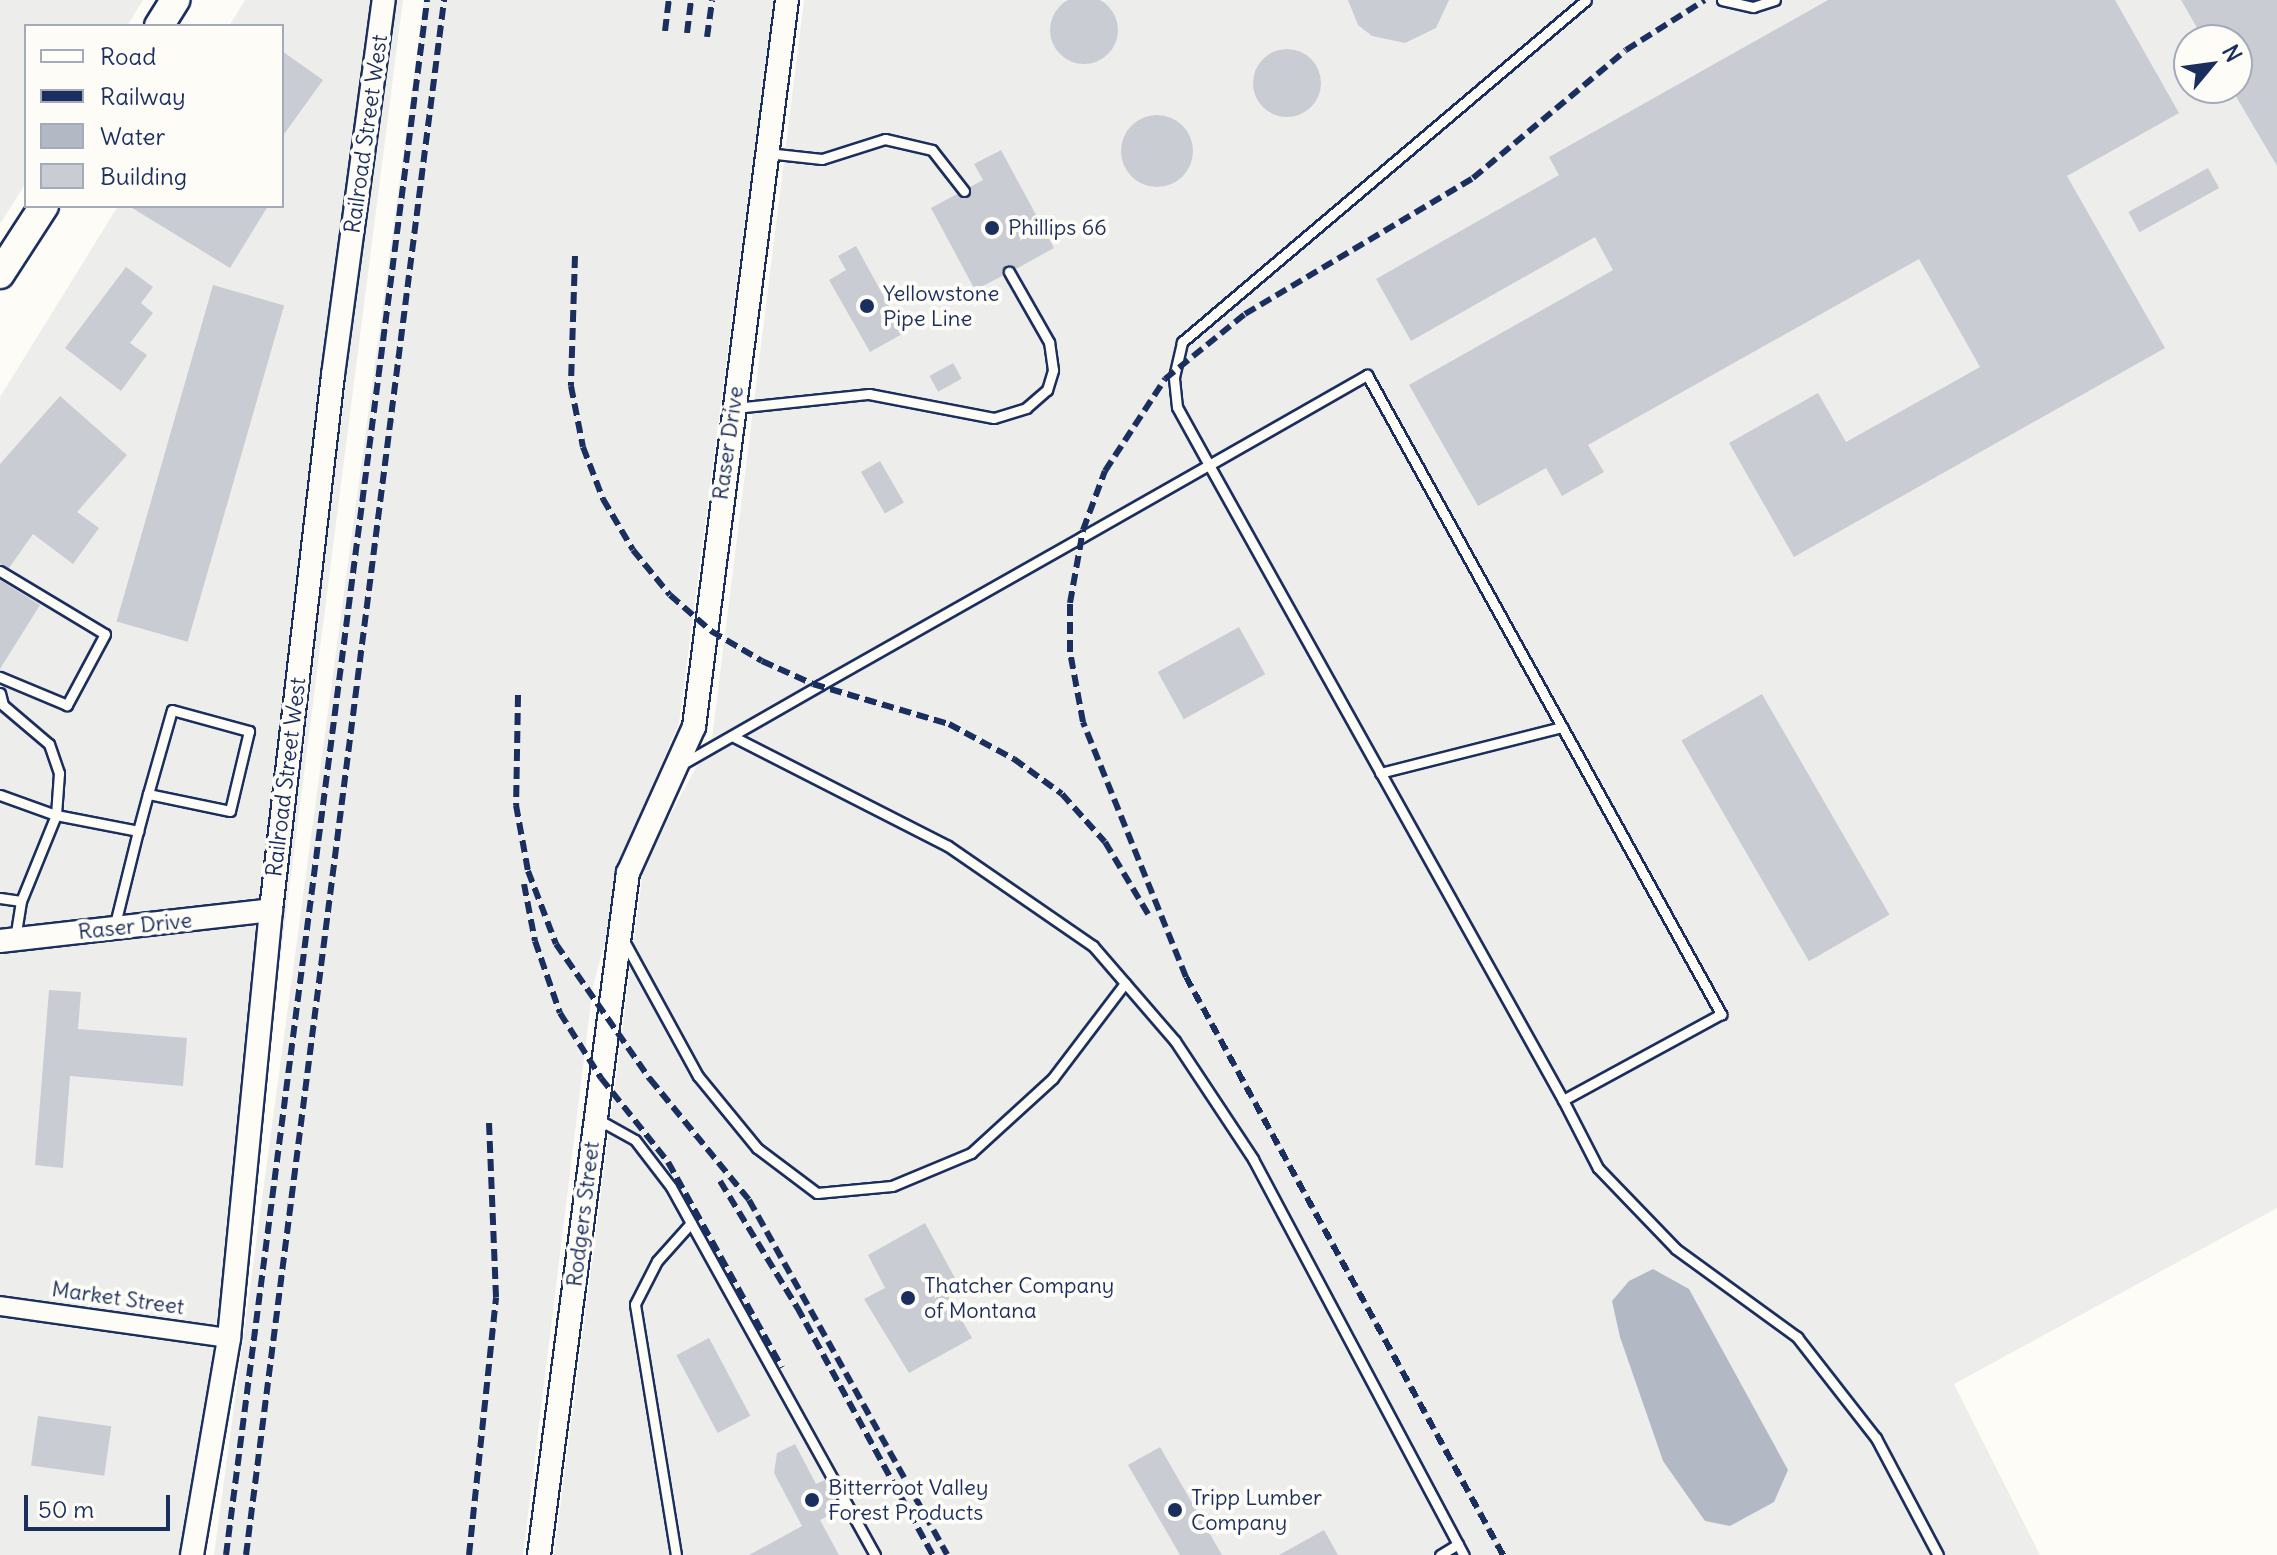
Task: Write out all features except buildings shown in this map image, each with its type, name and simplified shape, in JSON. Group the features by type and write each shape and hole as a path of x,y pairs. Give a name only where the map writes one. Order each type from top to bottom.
{"main road":[{"path":"160,24 175,0"},
{"path":"0,274 43,208"}],"street":[{"name":"Railroad Street West","path":"192,1555 229,1338 271,910 333,375 384,0"},
{"name":"Raser Drive","path":"628,873 694,727 732,409 787,0"},
{"name":"Rodgers Street","path":"539,1555 628,873"},
{"name":"Raser Drive","path":"7,940 271,910"},
{"name":"Market Street","path":"0,1306 229,1338"}],"lane":[{"path":"1586,0 1182,342 1174,377 1177,407 1598,1168 1676,1249 1797,1337 1876,1438 1938,1555"},
{"path":"1722,0 1753,7 1775,0"},
{"path":"767,153 822,159 885,139 932,150 964,191"},
{"path":"732,409 869,394 994,418 1026,408 1047,390 1053,370 1049,342 1009,272"},
{"path":"674,768 1367,375 1721,1014 1563,1100"},
{"path":"0,571 105,634 67,705 0,677"},
{"path":"0,693 3,705 49,744 59,773 56,815 7,940"},
{"path":"114,928 138,831 148,794 172,710 249,731 230,811 148,794"},
{"path":"1380,773 1562,727"},
{"path":"732,736 948,846 1093,946 1175,1041 1253,1159 1464,1555"},
{"path":"0,795 56,815 138,831"},
{"path":"0,898 21,901"},
{"path":"620,933 698,1076 757,1148 817,1193 892,1186 971,1153 1053,1078 1125,983"},
{"path":"596,1118 635,1140 691,1223 875,1555"},
{"path":"676,1555 635,1304 657,1261 691,1223"},
{"path":"1440,1555 1458,1544"}],"shaded area":[{"path":"0,0 143,0 128,24 24,24 24,186 0,224"},
{"path":"245,0 403,0 204,1555 0,1555 0,397 117,208 284,208 284,24 230,24"},
{"path":"424,0 774,0 679,723 639,817 593,986 523,1555 214,1555"},
{"path":"804,0 2277,0 2277,1208 1954,1384 2040,1555 554,1555 644,863 712,738"}],"water":[{"path":"1653,1269 1689,1289 1788,1470 1774,1502 1730,1526 1705,1521 1663,1461 1620,1337 1612,1301 1629,1281"}],"railway":[{"path":"226,1555 427,0"},
{"path":"246,1555 444,0"},
{"path":"665,31 669,0"},
{"path":"687,33 691,0"},
{"path":"707,37 712,0"},
{"path":"1503,1555 1186,977 1083,722 1070,652 1070,603 1083,530 1105,471 1165,379 1245,314 1473,178 1626,50 1705,0"},
{"path":"575,256 571,386 583,447 603,499 633,550 670,595 711,631 762,661 813,684 949,724 1014,759 1062,794 1105,842 1151,919"},
{"path":"518,695 516,805 528,871 556,944 650,1079 749,1200 947,1555"},
{"path":"524,884 535,941 560,1013 601,1078 668,1162 782,1368"},
{"path":"469,1555 496,1297 489,1121"},
{"path":"720,1181 797,1307 933,1555"}],"place":[{"name":"Phillips 66","path":"992,228"},
{"name":"Yellowstone Pipe Line","path":"867,306"},
{"name":"Thatcher Company of Montana","path":"908,1298"},
{"name":"Bitterroot Valley Forest Products","path":"812,1500"},
{"name":"Tripp Lumber Company","path":"1175,1510"}]}
